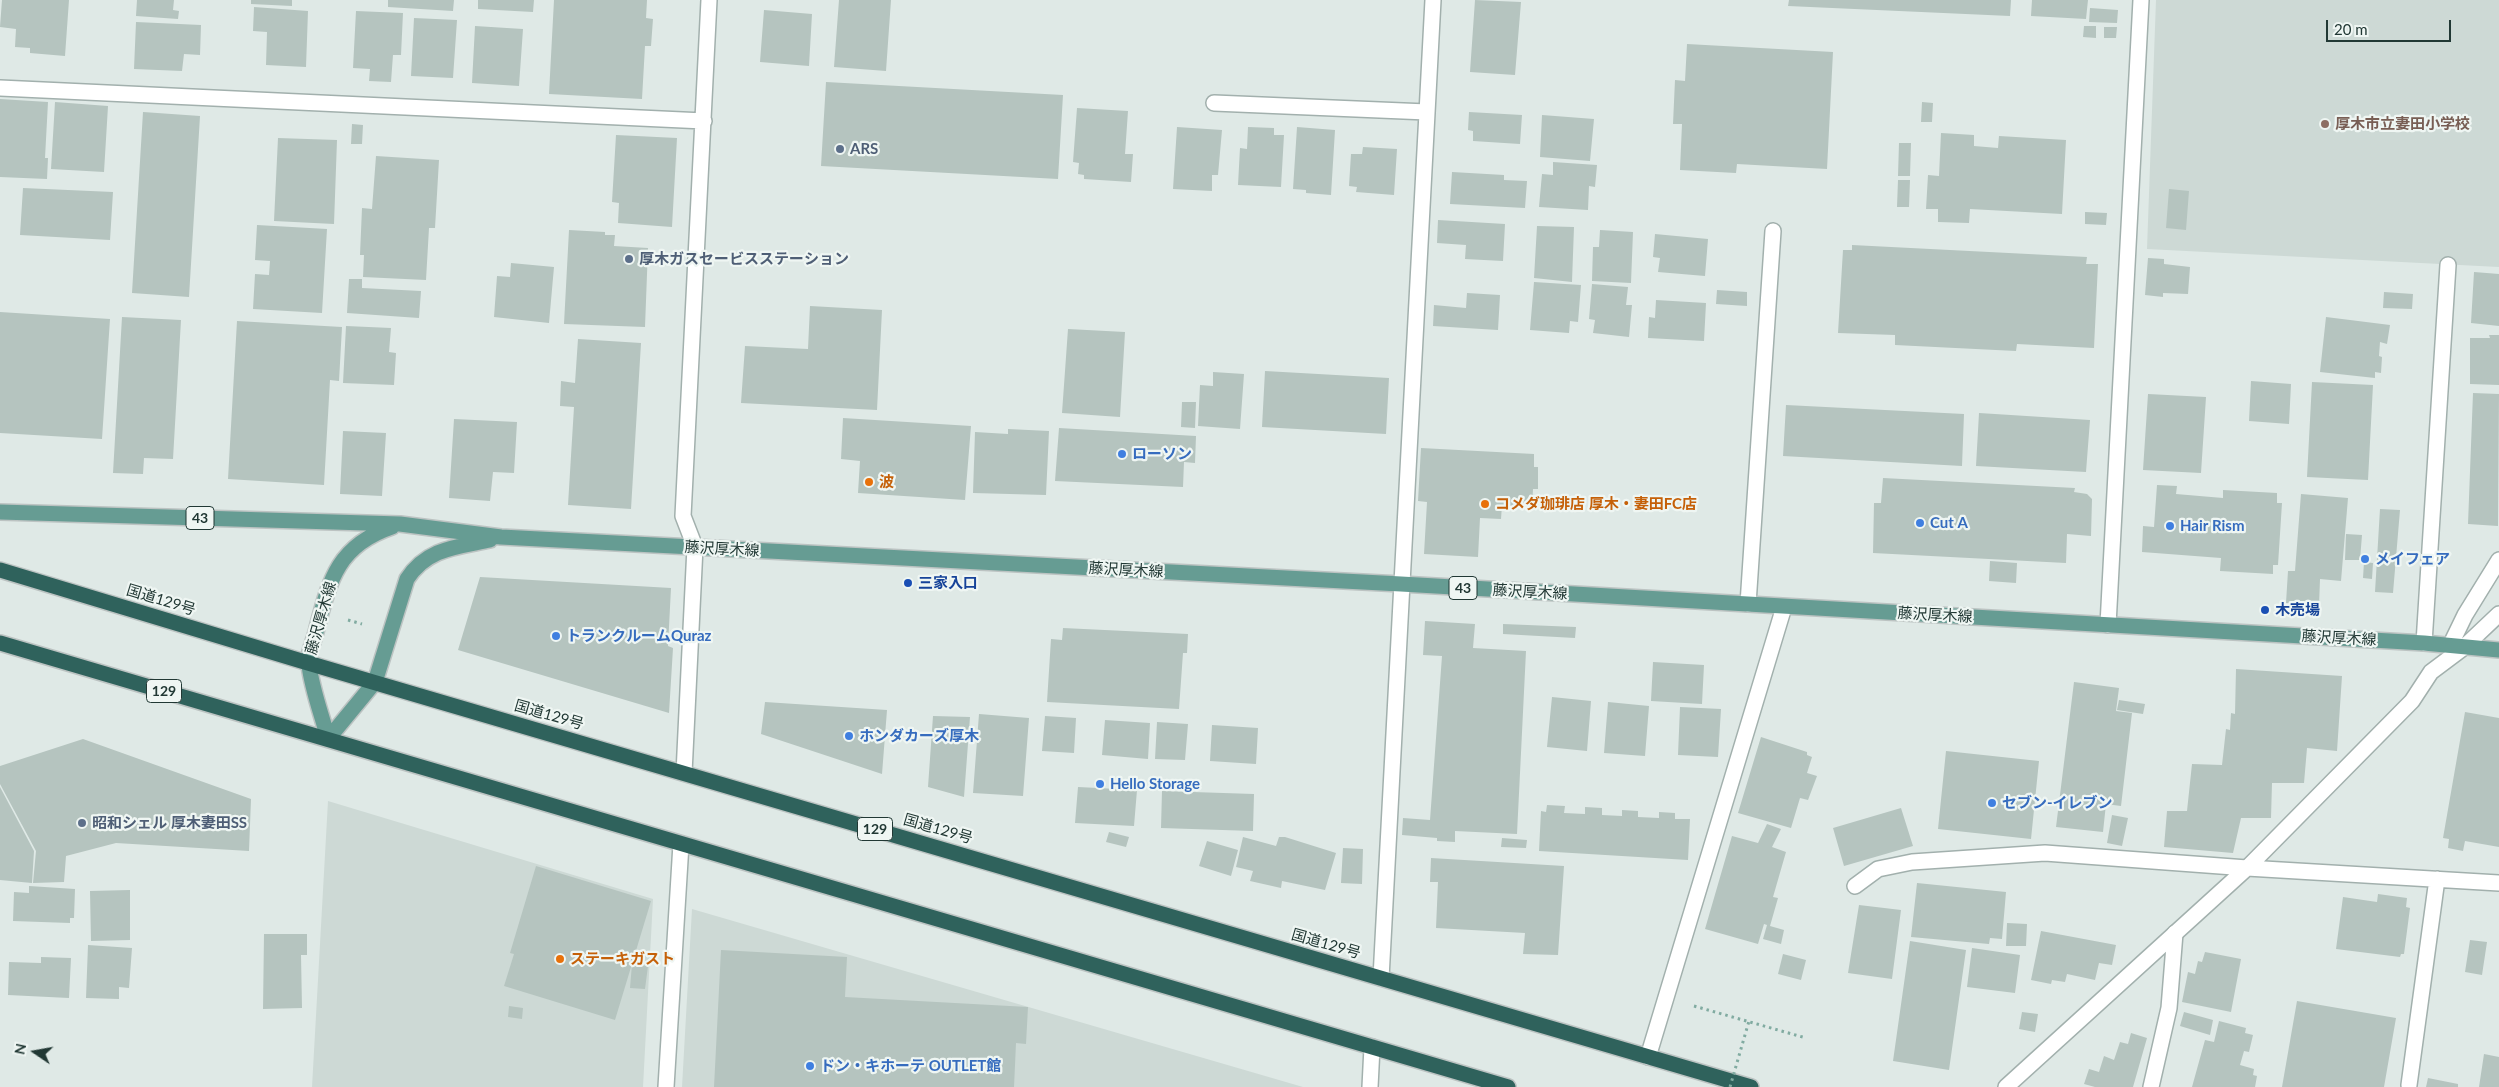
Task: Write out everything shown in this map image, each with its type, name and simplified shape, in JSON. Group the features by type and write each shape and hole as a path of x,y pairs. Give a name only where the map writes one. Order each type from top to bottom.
{"highway":[{"name":"国道129号","path":"0,570 308,663 1751,1087"},
{"name":"129","path":"0,643 1508,1087"}],"main road":[{"name":"43","path":"0,512 400,524"},
{"name":"藤沢厚木線","path":"328,739 308,663 335,571 352,547 374,533 400,524 502,537 1401,584 2424,643 2499,650"},
{"name":"藤沢厚木線","path":"328,739 375,682 407,579 415,566 427,556 443,550 502,537"}],"street":[{"path":"684,773 696,547 683,516 709,0"},
{"path":"1381,978 1433,0"},
{"path":"2108,625 2141,0"},
{"path":"0,88 704,121"},
{"path":"1214,102 1426,112"},
{"path":"1748,604 1773,231"},
{"path":"2424,643 2448,265"},
{"path":"2457,647 2465,614 2499,560"},
{"path":"1648,1057 1784,606"},
{"path":"2006,1087 2247,868 2412,701 2431,672 2457,647 2499,614"},
{"path":"666,1087 681,844"},
{"path":"1855,886 1878,869 1912,862 2045,853 2247,868 2499,883"},
{"path":"2409,1085 2437,879"},
{"path":"2151,1087 2169,1008 2175,933"},
{"path":"1370,1087 1372,1047"}],"path":[{"path":"340,618 365,625"},
{"path":"1691,1005 1806,1038"},
{"path":"1730,1087 1749,1021"}],"shaded area":[{"name":"厚木市立妻田小学校","path":"2156,0 2499,0 2499,267 2147,249"},
{"path":"328,801 653,899 643,1087 312,1087"},
{"path":"692,909 1303,1087 682,1087"}],"building":[{"path":"2,0 69,0 65,56 30,53 30,48 15,47 16,29 0,27"},
{"path":"137,0 174,0 173,10 179,11 178,19 136,16"},
{"path":"251,0 292,0 292,6 251,4"},
{"path":"388,0 454,0 453,11 388,7"},
{"path":"478,0 534,0 533,12 478,9"},
{"path":"554,0 647,0 646,18 653,19 651,46 645,46 642,99 549,94"},
{"path":"839,0 891,0 886,71 834,67"},
{"path":"1475,0 1521,2 1515,75 1470,72"},
{"path":"1789,0 2011,0 2010,16 1788,6"},
{"path":"2032,0 2088,0 2086,19 2031,16"},
{"path":"254,7 308,11 306,67 266,65 267,32 253,31"},
{"path":"2090,8 2118,10 2117,23 2089,22"},
{"path":"764,10 812,14 809,66 760,62"},
{"path":"356,11 403,13 401,55 393,55 391,82 369,81 370,69 353,68"},
{"path":"414,18 457,20 453,78 411,76"},
{"path":"136,22 201,25 200,55 184,54 182,71 134,69"},
{"path":"475,26 523,29 519,86 472,83"},
{"path":"2084,26 2096,26 2096,38 2083,37"},
{"path":"2104,27 2117,27 2116,38 2104,38"},
{"path":"1687,44 1833,52 1827,169 1737,164 1736,173 1680,170 1682,124 1673,124 1675,80 1685,81"},
{"path":"826,82 1063,95 1058,179 821,166"},
{"path":"0,99 48,102 45,158 48,158 47,179 0,177"},
{"path":"55,102 108,106 104,172 51,169"},
{"path":"1922,102 1933,103 1932,122 1921,122"},
{"path":"1077,108 1128,111 1125,154 1133,154 1131,182 1084,179 1084,175 1078,174 1079,163 1073,162"},
{"path":"143,112 200,116 189,297 132,293"},
{"path":"1469,112 1522,115 1520,144 1473,141 1473,131 1468,130"},
{"path":"1542,115 1594,119 1590,161 1540,157"},
{"path":"352,124 363,125 362,144 351,144"},
{"path":"1177,127 1222,130 1218,175 1212,175 1212,191 1173,189"},
{"path":"1248,127 1274,128 1274,135 1284,135 1281,187 1238,185 1240,148 1247,149"},
{"path":"1297,127 1335,130 1331,195 1306,193 1306,190 1293,189"},
{"path":"1941,133 1974,135 1974,146 1998,148 1999,136 2066,140 2062,214 1970,209 1969,223 1938,222 1938,209 1926,209 1928,175 1939,176"},
{"path":"616,135 677,138 672,227 618,223 619,203 612,202"},
{"path":"278,138 337,140 334,224 274,221"},
{"path":"1899,143 1911,143 1910,176 1898,176"},
{"path":"1363,147 1397,149 1394,195 1356,192 1357,187 1349,186 1351,154 1362,154"},
{"path":"376,156 439,160 435,228 429,228 426,280 363,277 364,255 360,255 362,208 372,209"},
{"path":"1553,162 1597,165 1595,187 1589,186 1588,210 1539,207 1542,174 1553,175"},
{"path":"1452,172 1504,175 1504,180 1527,181 1525,208 1450,204"},
{"path":"1898,180 1910,180 1909,207 1897,207"},
{"path":"23,188 113,192 110,240 20,235"},
{"path":"2169,189 2189,191 2186,230 2166,228"},
{"path":"2085,212 2107,213 2106,225 2085,224"},
{"path":"1438,220 1505,224 1503,261 1465,259 1466,245 1437,243"},
{"path":"257,225 327,229 322,313 253,309 255,274 269,275 270,261 255,260"},
{"path":"1537,226 1574,227 1572,282 1534,278"},
{"path":"569,230 605,232 605,235 615,235 614,246 648,248 645,327 564,324"},
{"path":"1600,230 1633,232 1631,283 1592,281 1593,247 1599,247"},
{"path":"1655,234 1708,239 1705,276 1658,272 1660,258 1653,257"},
{"path":"1852,245 2087,257 2086,264 2098,264 2094,348 2017,344 2016,351 1895,345 1895,335 1838,333 1843,250 1852,250"},
{"path":"2148,258 2164,259 2164,264 2190,267 2188,294 2163,293 2163,297 2145,295"},
{"path":"511,263 554,267 549,323 494,317 497,276 510,277"},
{"path":"2474,272 2499,274 2499,326 2471,323"},
{"path":"349,279 362,279 362,288 421,291 419,318 347,313"},
{"path":"1534,282 1581,285 1578,322 1570,321 1569,333 1530,330"},
{"path":"1592,284 1628,287 1626,305 1632,305 1629,337 1593,333 1595,320 1589,319"},
{"path":"1717,290 1747,292 1747,306 1716,304"},
{"path":"2384,292 2413,294 2412,309 2383,308"},
{"path":"1467,293 1500,295 1498,330 1433,326 1434,305 1466,308"},
{"path":"1656,300 1706,303 1704,341 1648,338 1649,317 1655,318"},
{"path":"810,306 882,310 877,410 741,403 745,346 808,349"},
{"path":"0,312 110,319 102,439 0,433"},
{"path":"122,317 181,320 173,459 144,458 143,474 113,473"},
{"path":"2326,317 2390,325 2387,344 2380,342 2379,356 2382,357 2381,373 2375,372 2375,378 2320,372"},
{"path":"237,321 342,327 339,381 330,380 324,485 228,479"},
{"path":"346,326 391,328 389,352 396,353 394,385 343,383"},
{"path":"1068,329 1125,332 1120,417 1062,413"},
{"path":"2489,335 2499,335 2499,385 2470,384 2470,338 2490,338"},
{"path":"578,339 641,343 631,509 568,505 574,407 560,406 561,381 575,383"},
{"path":"1265,371 1389,378 1386,434 1262,427"},
{"path":"1213,372 1244,374 1240,429 1198,426 1200,385 1213,386"},
{"path":"2251,381 2291,384 2289,424 2249,421"},
{"path":"2312,382 2373,385 2368,480 2307,477"},
{"path":"2473,393 2499,394 2498,526 2468,524"},
{"path":"2148,394 2206,397 2201,473 2143,470"},
{"path":"1182,402 1196,402 1195,428 1181,427"},
{"path":"1786,405 1964,414 1962,466 1783,456"},
{"path":"1979,413 2090,420 2086,472 1976,466"},
{"path":"843,418 971,426 965,500 858,493 860,461 841,459"},
{"path":"454,419 517,422 514,473 493,472 490,501 449,498"},
{"path":"1059,428 1196,436 1195,463 1184,462 1183,487 1055,481"},
{"path":"1008,429 1049,431 1046,495 973,493 975,432 1008,434"},
{"path":"343,431 386,433 382,496 340,494"},
{"path":"1421,448 1534,454 1534,467 1538,467 1538,489 1533,489 1532,507 1502,505 1501,519 1480,518 1478,557 1424,554 1427,502 1418,501"},
{"path":"1883,478 2075,488 2074,492 2087,494 2092,499 2091,536 2067,534 2066,563 1873,553 1874,503 1881,503"},
{"path":"2157,485 2177,486 2176,494 2223,498 2223,490 2277,493 2277,503 2282,503 2278,565 2273,565 2273,574 2220,571 2221,558 2142,552 2143,526 2154,527"},
{"path":"2301,494 2348,498 2341,581 2320,579 2319,606 2286,603 2288,571 2295,571"},
{"path":"2380,509 2400,510 2393,593 2375,592"},
{"path":"2346,534 2362,535 2360,560 2345,560"},
{"path":"1990,561 2017,563 2016,583 1989,581"},
{"path":"2364,562 2373,563 2372,579 2363,578"},
{"path":"480,577 671,588 668,646 673,648 669,713 458,650"},
{"path":"1425,621 1475,624 1473,648 1526,651 1517,834 1455,831 1455,842 1437,841 1437,838 1402,835 1403,818 1430,820 1442,656 1423,655"},
{"path":"1503,624 1576,627 1575,638 1503,634"},
{"path":"1063,628 1188,634 1187,653 1183,653 1179,709 1047,702 1051,639 1062,640"},
{"path":"1653,662 1704,665 1702,704 1651,701"},
{"path":"2236,669 2342,676 2337,751 2307,748 2304,783 2272,783 2271,818 2241,818 2233,853 2164,847 2167,811 2187,811 2192,764 2222,765 2226,729 2230,730 2231,713 2235,714"},
{"path":"2074,682 2119,688 2116,711 2132,713 2121,806 2106,804 2103,832 2056,827"},
{"path":"1552,697 1591,701 1587,751 1547,747"},
{"path":"2119,700 2145,704 2143,714 2117,710"},
{"path":"765,702 887,710 882,774 761,734"},
{"path":"1608,702 1649,706 1645,756 1604,753"},
{"path":"1680,707 1721,709 1718,757 1678,755"},
{"path":"2465,712 2499,718 2499,847 2465,841 2463,851 2448,848 2449,839 2443,838"},
{"path":"979,714 1029,718 1023,796 973,793"},
{"path":"933,716 970,717 964,797 928,787"},
{"path":"1045,716 1076,718 1074,753 1042,751"},
{"path":"1105,720 1150,723 1148,759 1102,755"},
{"path":"1157,722 1188,724 1185,760 1155,759"},
{"path":"1212,725 1258,728 1256,764 1210,761"},
{"path":"1761,737 1807,752 1807,755 1812,757 1807,773 1817,776 1808,800 1800,798 1791,828 1738,813"},
{"path":"83,739 251,799 249,851 116,843 66,856 64,882 33,883 36,851 0,784 0,766"},
{"path":"1946,751 2039,761 2031,839 1938,829"},
{"path":"0,787 34,851 32,883 0,880"},
{"path":"1078,787 1137,790 1134,826 1075,823"},
{"path":"1162,791 1254,794 1253,831 1161,828"},
{"path":"1547,805 1565,806 1564,813 1585,814 1585,807 1602,808 1602,815 1622,816 1622,810 1638,811 1638,817 1659,818 1659,812 1675,813 1675,819 1690,819 1688,860 1539,851 1541,811 1546,812"},
{"path":"1901,808 1913,846 1844,866 1833,828"},
{"path":"2112,815 2128,818 2122,846 2107,843"},
{"path":"1767,824 1781,829 1772,847 1786,852 1773,897 1778,898 1770,926 1784,930 1781,944 1763,939 1767,925 1764,924 1758,944 1705,929 1732,836 1758,843"},
{"path":"1109,832 1129,837 1126,847 1106,842"},
{"path":"1243,837 1276,846 1279,837 1285,837 1336,853 1325,890 1282,881 1281,888 1250,881 1253,871 1236,867"},
{"path":"1502,838 1527,840 1526,848 1501,847"},
{"path":"1207,841 1238,850 1231,876 1199,866"},
{"path":"1343,848 1363,849 1362,884 1341,883"},
{"path":"1431,858 1564,866 1558,955 1523,954 1525,933 1436,928 1438,882 1430,882"},
{"path":"536,866 651,901 615,1020 504,986 514,954 510,953"},
{"path":"1917,883 2006,892 2002,939 1990,938 1989,944 1911,937"},
{"path":"29,886 75,889 74,918 70,918 70,923 13,921 14,892 29,893"},
{"path":"130,890 130,940 91,941 90,891"},
{"path":"2378,894 2407,898 2406,907 2410,908 2404,954 2401,954 2400,957 2336,949 2343,897 2377,902"},
{"path":"1859,905 1901,910 1892,979 1848,973"},
{"path":"2007,923 2027,924 2026,946 2006,946"},
{"path":"2041,931 2116,945 2112,965 2099,963 2095,980 2067,974 2065,982 2052,980 2051,984 2031,980"},
{"path":"264,934 307,934 307,955 301,955 302,1008 263,1009"},
{"path":"2470,940 2487,942 2482,975 2465,972"},
{"path":"1910,941 1966,950 1949,1070 1893,1061"},
{"path":"88,945 132,948 129,988 119,987 119,999 86,998"},
{"path":"1972,948 2020,955 2015,993 1967,987"},
{"path":"721,950 847,957 845,997 1028,1007 1026,1044 1016,1043 1014,1087 714,1087"},
{"path":"2205,952 2241,959 2231,1012 2182,1002 2188,972 2195,974 2198,961 2202,962"},
{"path":"1783,954 1806,960 1801,980 1778,974"},
{"path":"41,957 71,958 69,998 8,995 9,962 41,963"},
{"path":"632,964 648,966 645,989 630,988"},
{"path":"2297,1001 2396,1018 2384,1087 2282,1087"},
{"path":"509,1006 523,1008 522,1019 508,1017"},
{"path":"2022,1012 2038,1014 2035,1032 2019,1029"},
{"path":"2184,1012 2213,1020 2210,1035 2180,1026"},
{"path":"2219,1021 2246,1028 2245,1033 2253,1035 2249,1052 2244,1051 2240,1065 2254,1069 2253,1075 2257,1076 2255,1087 2192,1087 2205,1040 2214,1042"},
{"path":"2131,1033 2147,1038 2133,1087 2095,1087 2084,1084 2089,1069 2099,1072 2104,1056 2114,1060 2120,1042 2128,1044"},
{"path":"2484,1054 2499,1057 2499,1087 2479,1087"},
{"path":"2428,1078 2458,1084 2458,1087 2426,1087"}],"place":[{"name":"厚木市立妻田小学校","path":"2325,124"},
{"name":"ARS","path":"840,149"},
{"name":"厚木ガスセービスステーション","path":"629,259"},
{"name":"ローソン","path":"1122,454"},
{"name":"波","path":"869,482"},
{"name":"コメダ珈琲店 厚木・妻田FC店","path":"1485,504"},
{"name":"Cut A","path":"1920,523"},
{"name":"Hair Rism","path":"2170,526"},
{"name":"メイフェア","path":"2365,559"},
{"name":"三家入口","path":"908,583"},
{"name":"木売場","path":"2265,610"},
{"name":"トランクルームQuraz","path":"556,636"},
{"name":"ホンダカーズ厚木","path":"849,736"},
{"name":"Hello Storage","path":"1100,784"},
{"name":"セブン-イレブン","path":"1992,803"},
{"name":"昭和シェル 厚木妻田SS","path":"82,823"},
{"name":"ステーキガスト","path":"560,959"},
{"name":"ドン・キホーテ OUTLET館","path":"810,1066"}]}
